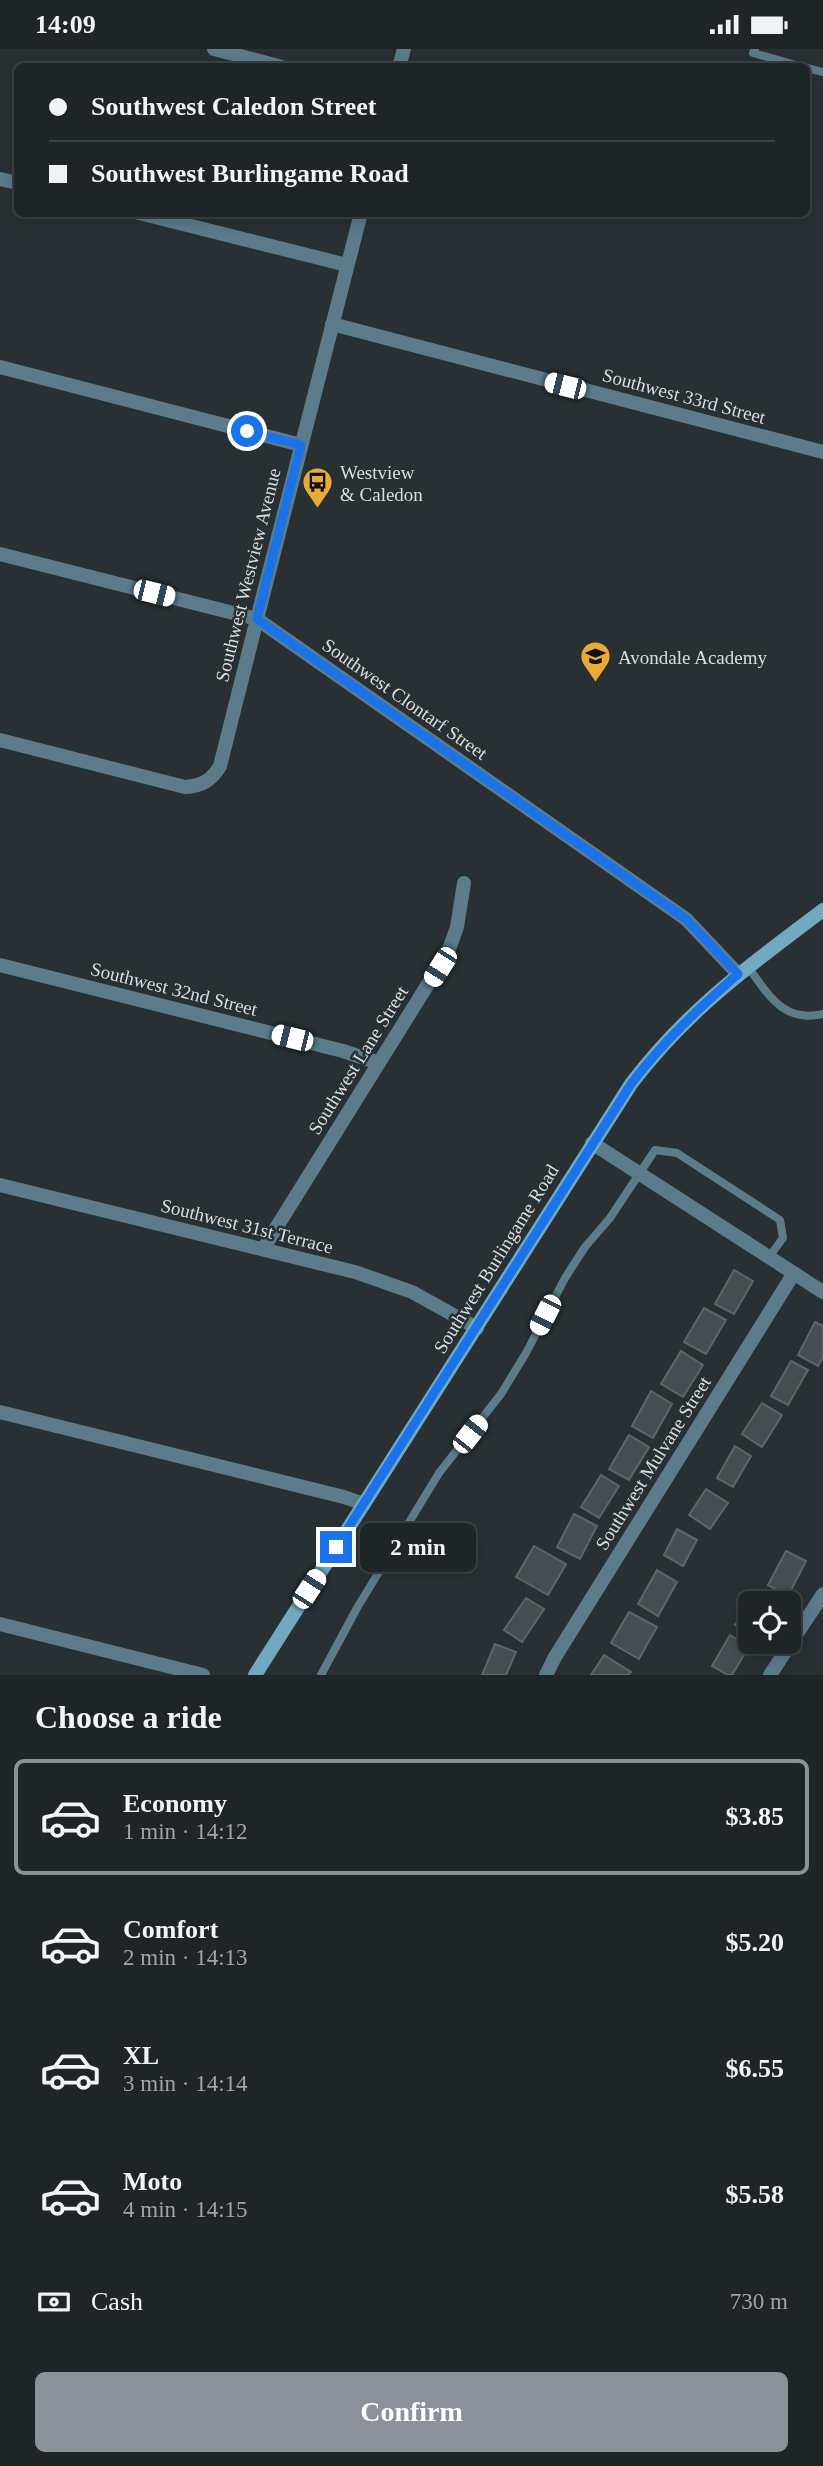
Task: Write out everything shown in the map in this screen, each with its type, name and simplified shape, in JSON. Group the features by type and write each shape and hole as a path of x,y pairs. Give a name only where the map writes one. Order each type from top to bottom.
{"main road":[{"name":"Southwest Burlingame Road","path":"255,1675 592,1143 649,1060 696,1010 743,970 823,910"}],"street":[{"path":"214,49 267,63"},
{"path":"155,217 347,265"},
{"name":"Southwest Westview Avenue","path":"0,740 186,787 209,781 220,766 360,217"},
{"name":"Southwest 33rd Street","path":"332,324 823,452"},
{"path":"0,367 301,445"},
{"name":"Southwest Clontarf Street","path":"0,554 257,619 686,919 743,970"},
{"name":"Southwest Lane Street","path":"263,1249 448,952 457,927 464,883"},
{"name":"Southwest 32nd Street","path":"0,965 343,1051 379,1063"},
{"path":"592,1143 823,1292"},
{"name":"Southwest 31st Terrace","path":"0,1185 263,1249 389,1283 444,1308 477,1328"},
{"name":"Southwest Mulvane Street","path":"546,1675 794,1273"},
{"path":"0,1412 364,1504"},
{"path":"770,1675 823,1594"},
{"path":"0,1623 203,1675"}],"lane":[{"path":"755,49 754,53 790,63"},
{"path":"743,970 777,1005 808,1017 823,1014"},
{"path":"321,1675 357,1608 439,1473 501,1394 584,1247 610,1218 655,1150 677,1153 780,1220 783,1238 769,1257"}],"building":[{"path":"734,1270 753,1281 734,1314 715,1304"},
{"path":"704,1308 726,1320 706,1354 684,1342"},
{"path":"815,1322 823,1326 823,1357 818,1366 798,1355"},
{"path":"681,1351 703,1365 683,1397 661,1384"},
{"path":"791,1361 808,1370 788,1405 771,1396"},
{"path":"651,1391 672,1404 653,1438 632,1426"},
{"path":"762,1403 782,1415 762,1447 742,1434"},
{"path":"629,1435 649,1447 629,1480 609,1469"},
{"path":"735,1446 751,1456 733,1487 717,1478"},
{"path":"601,1475 619,1486 599,1518 581,1507"},
{"path":"706,1489 728,1503 710,1529 689,1515"},
{"path":"574,1514 597,1526 580,1559 557,1547"},
{"path":"677,1529 697,1540 683,1566 664,1555"},
{"path":"534,1546 566,1564 548,1595 516,1577"},
{"path":"786,1551 806,1561 791,1591 779,1591 768,1585"},
{"path":"657,1570 677,1582 658,1616 638,1604"},
{"path":"526,1598 544,1609 522,1642 504,1630"},
{"path":"629,1612 657,1627 639,1659 611,1643"},
{"path":"730,1635 738,1640 738,1654 744,1654 732,1675 712,1666"},
{"path":"495,1644 516,1652 506,1675 482,1675"},
{"path":"604,1655 631,1672 628,1675 591,1675"}],"place":[{"name":"Westview & Caledon","path":"317,510"},
{"name":"Avondale Academy","path":"595,684"}],"route":[{"path":"247,431 301,445 257,619 686,919 738,974 696,1010 649,1060 631,1084 336,1547"}]}
